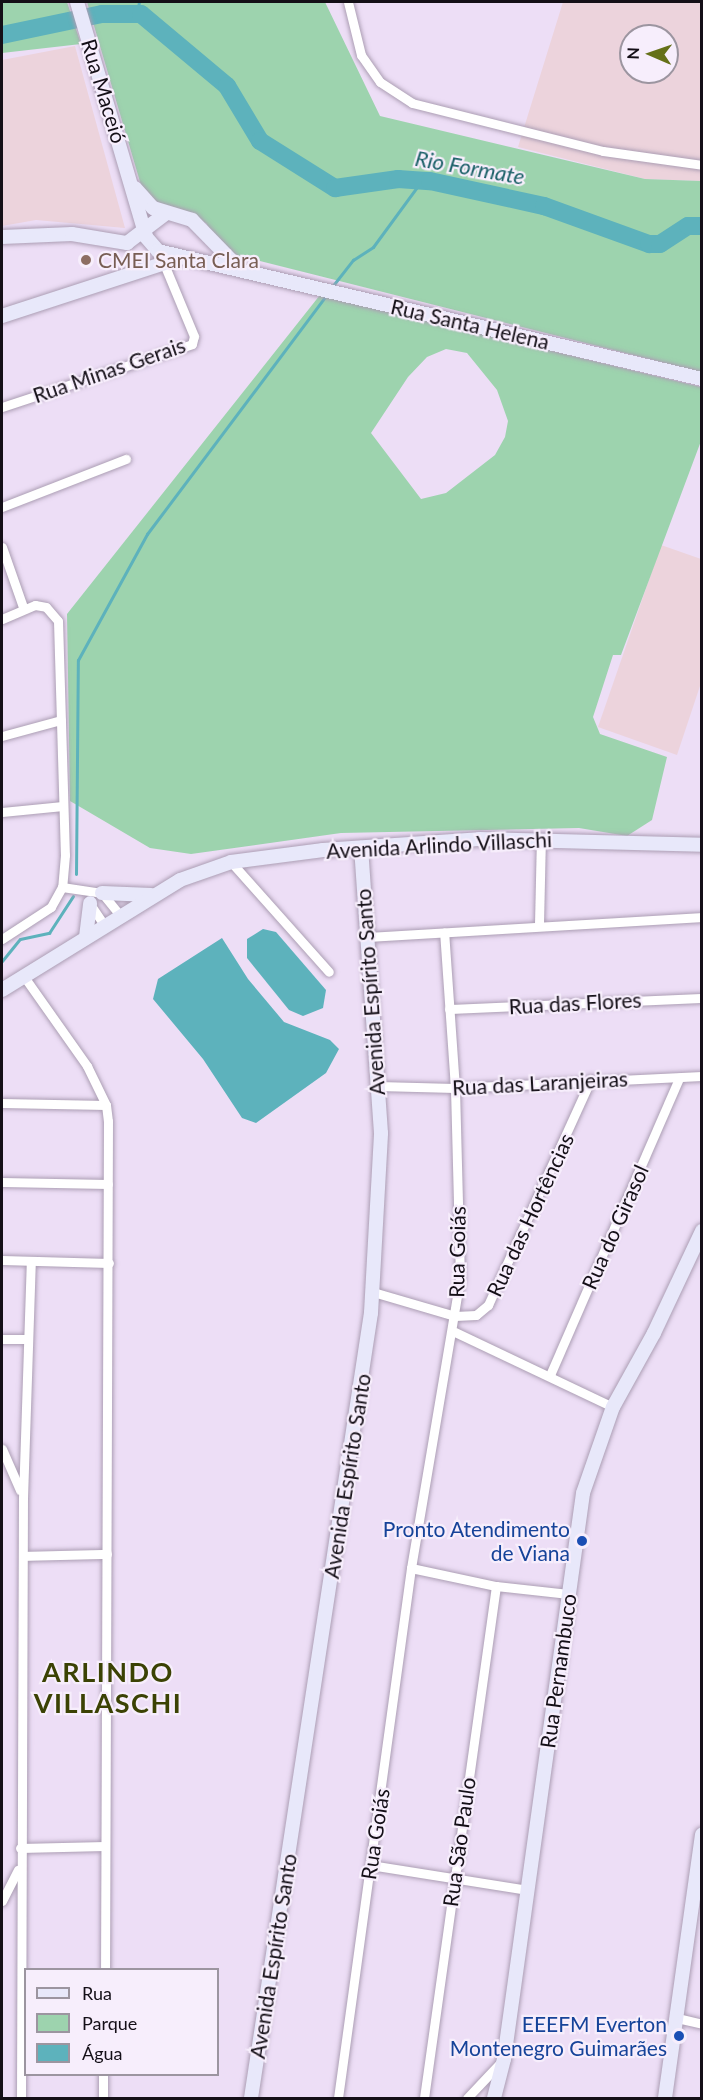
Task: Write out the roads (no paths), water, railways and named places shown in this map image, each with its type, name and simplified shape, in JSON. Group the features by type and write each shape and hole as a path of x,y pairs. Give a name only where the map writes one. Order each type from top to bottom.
{"street":[{"name":"Rua Maceió","path":"77,2 144,230"},
{"path":"348,2 361,55 380,82 412,103 603,152 702,165"},
{"name":"Rua Maceió","path":"130,182 142,199 165,214"},
{"path":"2,237 72,234 128,243 165,214"},
{"name":"Rua Santa Helena","path":"165,214 192,220 204,229 224,257 239,267"},
{"path":"195,260 205,246 204,229"},
{"path":"144,230 158,251"},
{"name":"Rua Santa Helena","path":"158,251 180,258 239,267 702,379"},
{"name":"Rua Minas Gerais","path":"2,407 190,346 194,336 166,265 158,251"},
{"path":"2,316 166,265 180,258"},
{"path":"2,507 126,459"},
{"path":"2,547 23,607"},
{"path":"2,619 23,607 46,607 58,621 63,806 62,887 51,907 2,939"},
{"path":"2,736 61,720"},
{"path":"2,812 63,806"},
{"path":"539,924 541,839"},
{"name":"Avenida Arlindo Villaschi","path":"2,990 25,978 153,895 180,880 231,862 361,848 541,839 702,845"},
{"name":"Avenida Espírito Santo","path":"251,2098 373,1292 381,1182 378,1086 361,848"},
{"path":"231,862 329,972"},
{"path":"62,887 87,897 102,893 153,895"},
{"path":"102,893 120,915"},
{"path":"87,897 104,925"},
{"path":"86,937 87,897"},
{"path":"368,937 539,924 702,917"},
{"name":"Rua Goiás","path":"338,2098 411,1569 455,1332 460,1279 455,1088 444,932"},
{"path":"25,978 87,1065 106,1105 109,1263 105,1968"},
{"name":"Rua das Flores","path":"449,1009 702,998"},
{"name":"Rua das Laranjeiras","path":"378,1086 455,1088 591,1079 702,1076"},
{"name":"Rua do Girasol","path":"550,1375 679,1078"},
{"name":"Rua das Hortências","path":"456,1316 476,1315 488,1305 591,1079"},
{"path":"2,1103 106,1105"},
{"path":"2,1182 108,1184"},
{"name":"Rua Pernambuco","path":"494,2098 504,2059 583,1493 613,1407 654,1333 702,1230"},
{"path":"2,1260 109,1263"},
{"path":"21,2098 19,1868 24,1556 22,1498 31,1261"},
{"path":"373,1292 456,1316"},
{"path":"455,1332 550,1375 613,1407"},
{"path":"2,1339 28,1339"},
{"path":"2,1449 22,1498"},
{"path":"24,1556 107,1554"},
{"path":"411,1569 496,1586 568,1594"},
{"name":"Rua São Paulo","path":"424,2098 496,1586"},
{"path":"665,2098 702,1835"},
{"path":"20,1848 105,1846"},
{"path":"370,1865 528,1890"},
{"path":"2,1901 19,1868"},
{"path":"677,2018 702,2024"},
{"path":"467,2098 504,2059"},
{"path":"102,2098 103,2076"}],"water":[{"path":"263,929 276,932 326,990 323,1008 303,1016 289,1010 247,958 247,939"},
{"path":"222,938 248,979 284,1022 330,1040 339,1049 326,1073 256,1123 242,1118 203,1059 153,999 158,979"}],"waterway":[{"path":"137,13 139,2"},
{"name":"Rio Formate","path":"2,35 102,14 141,14 227,86 260,141 335,188 398,179 430,181 544,206 649,244 660,244 688,226 702,226"},
{"path":"331,288 353,260 373,247 422,180"},
{"path":"76,874 78,660 147,534 326,296"},
{"path":"2,961 20,939 49,933 73,896"}],"place":[{"name":"CMEI Santa Clara","path":"86,260"},
{"name":"Pronto Atendimento de Viana","path":"582,1541"},
{"name":"EEEFM Everton Montenegro Guimarães","path":"679,2036"}],"district":[{"name":"ARLINDO VILLASCHI","path":"108,1686"}]}
